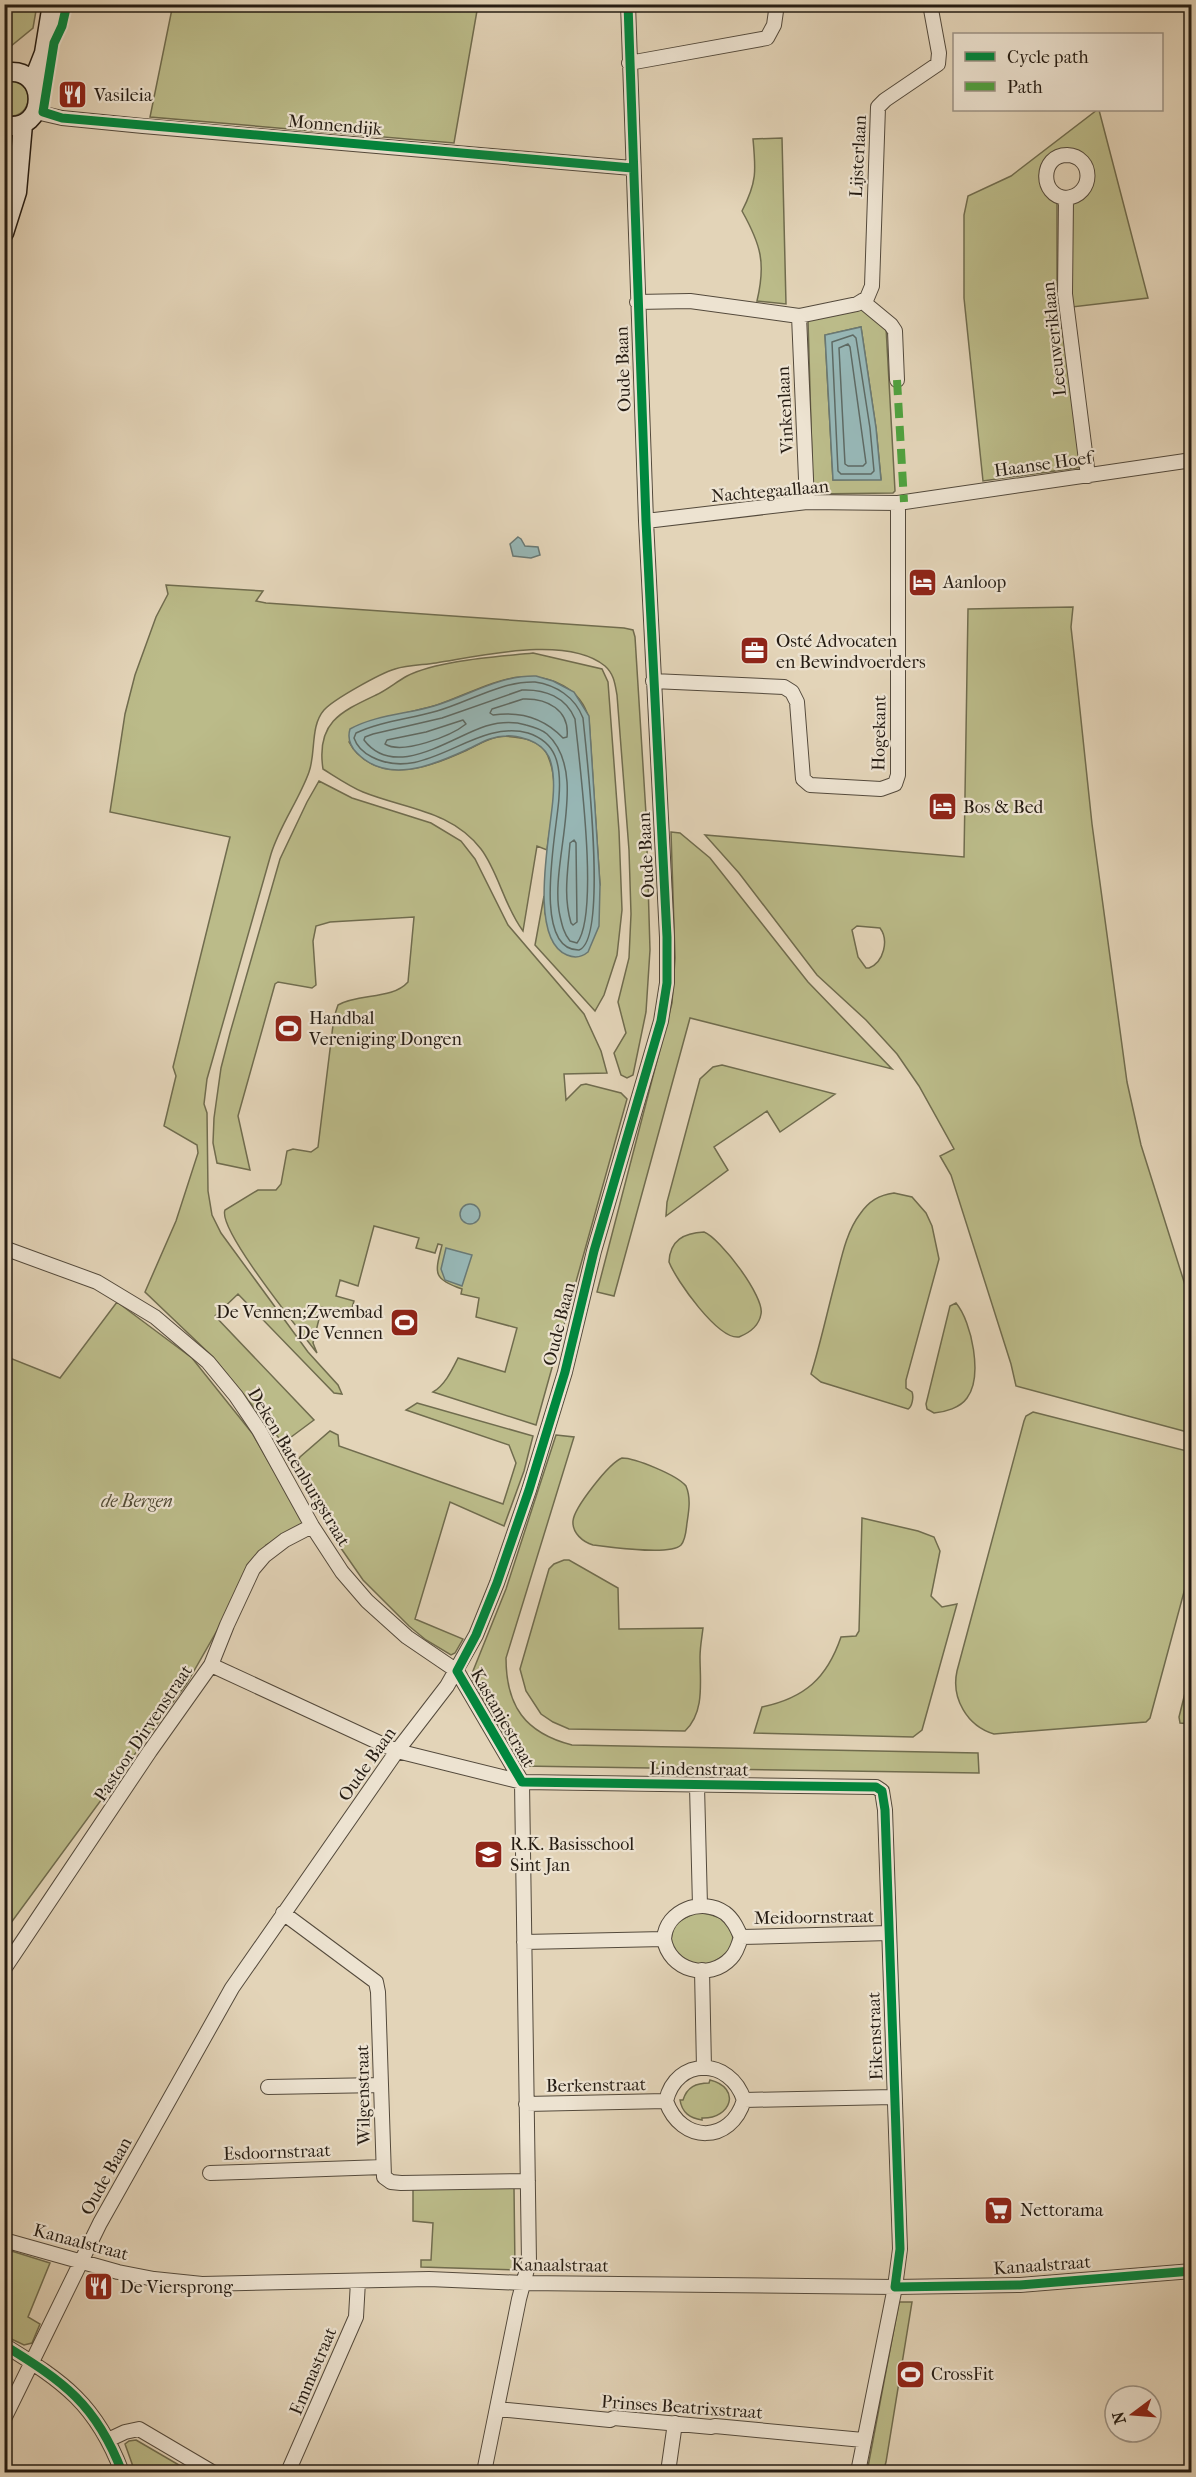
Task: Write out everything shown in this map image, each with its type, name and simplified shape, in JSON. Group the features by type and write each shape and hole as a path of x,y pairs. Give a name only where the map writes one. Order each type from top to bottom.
{"street":[{"path":"33,81 44,53 52,4"},
{"name":"Oude Baan","path":"4,2420 100,2223 232,1988 397,1751 457,1671 476,1635 529,1490 565,1372 594,1251 661,1021 667,983 668,955 646,521 628,4"},
{"path":"629,63 767,38 774,25 777,4"},
{"name":"Lijsterlaan","path":"862,301 867,298 872,286 878,107 938,64 939,53 930,4"},
{"path":"4,233 17,192 29,118 39,100 38,90 33,81 10,73 37,48 48,28"},
{"path":"20,167 4,127 16,126 29,118"},
{"name":"Monnendijk","path":"29,118 62,118 632,168"},
{"name":"Leeuweriklaan","path":"1066,198 1065,294 1088,476"},
{"path":"637,302 690,301 799,316 862,301 895,331 897,380"},
{"name":"Vinkenlaan","path":"799,316 807,502"},
{"name":"Haanse Hoef","path":"898,503 1191,460"},
{"name":"Nachtegaallaan","path":"646,521 807,502 898,503"},
{"name":"Hogekant","path":"653,681 784,687 792,692 797,702 803,779 810,785 881,789 895,784 898,775 898,503"},
{"name":"Deken Batenburgstraat","path":"4,1248 98,1282 155,1317 190,1345 208,1362 236,1396 259,1430 312,1526 342,1572 367,1601 408,1637 457,1671"},
{"name":"Pastoor Dirvenstraat","path":"4,1969 150,1751 211,1665 226,1625 253,1569 264,1556 285,1540 312,1526"},
{"name":"Lindenstraat","path":"211,1665 397,1751 522,1782 876,1787"},
{"name":"Kastanjestraat","path":"457,1671 522,1782 529,2262 484,2472"},
{"path":"697,1786 700,1906 685,1909 672,1917 664,1931 664,1939 665,1948 674,1961 687,1969 702,1970 704,2068 726,2073 735,2080 744,2100 893,2097"},
{"name":"Eikenstraat","path":"858,2472 895,2287 900,2249 893,2097 885,1798 882,1791 876,1787"},
{"name":"Meidoornstraat","path":"700,1906 717,1909 727,1914 741,1937 738,1948 731,1959 719,1967 702,1970"},
{"name":"Wilgenstraat","path":"283,1914 376,1982 384,2177 392,2182 401,2183 528,2181"},
{"name":"Meidoornstraat","path":"741,1937 889,1934"},
{"path":"524,1942 664,1939"},
{"name":"Berkenstraat","path":"704,2068 686,2072 676,2079 668,2094 666,2101 669,2110 686,2129 702,2133 722,2129 730,2124 741,2110 744,2100"},
{"path":"268,2087 381,2085"},
{"name":"Berkenstraat","path":"526,2104 666,2101"},
{"name":"Esdoornstraat","path":"210,2173 382,2167"},
{"name":"Kanaalstraat","path":"4,2240 142,2277 202,2284 429,2279 524,2283 895,2287 1020,2285 1191,2271"},
{"name":"Emmastraat","path":"288,2472 356,2317 358,2281"},
{"path":"4,2345 62,2382 82,2400 97,2419 122,2472"},
{"name":"Prinses Beatrixstraat","path":"497,2409 533,2414 675,2423 863,2440"},
{"path":"668,2472 675,2423"},
{"path":"108,2440 125,2432 139,2429 212,2472"}],"green space":[{"path":"5,4 37,5 33,28 5,51"},
{"path":"173,4 478,5 454,143 150,117"},
{"path":"14,81 26,90 28,103 20,114 5,115 4,82"},
{"path":"1096,111 1099,111 1148,298 1072,307 1070,292 1072,204 1088,193 1092,177 1090,164 1051,155 1041,167 1040,180 1045,193 1057,203 1057,294 1083,467 983,481 964,298 964,215 968,196 1011,176"},
{"path":"782,138 786,304 757,301 761,276 760,254 754,234 742,211 753,184 755,160 753,139"},
{"path":"863,308 886,327 895,491 893,493 813,494 808,320","holes":["861,327 881,479 833,480 825,335"]},
{"path":"166,585 263,591 256,601 266,603 624,628 633,630 635,637 646,814 650,950 646,1012 633,1075 627,1078 621,1075 614,1053 626,1033 618,1002 629,958 631,914 629,850 617,695 614,679 608,669 589,657 569,651 547,650 523,650 405,667 388,671 358,687 329,705 320,716 315,732 309,772 271,854 207,1079 204,1104 207,1113 208,1191 212,1215 221,1233 308,1352 338,1385 342,1394 334,1393 238,1294 215,1316 314,1420 283,1443 213,1357 145,1292 176,1221 198,1153 197,1145 164,1126 176,1076 173,1067 230,837 110,812 125,714 135,675 156,617 168,594"},
{"path":"1073,607 1071,627 1092,824 1127,1082 1141,1145 1191,1304 1191,1433 1016,1386 951,1175 940,1156 954,1149 919,1086 897,1054 866,1020 817,975 739,873 705,835 964,857 968,609","holes":["857,926 880,928 884,938 881,956 874,965 866,968 858,957 852,930"]},
{"path":"533,653 602,669 608,682 619,831 622,910 617,955 604,995 595,1011 535,945 544,896 545,913 553,941 600,885 589,719 585,708 572,692 554,681 543,678 511,678 437,705 357,726 349,742 356,752 368,762 395,770 431,765 489,739 502,736 526,739 543,749 548,755 554,781 553,804 547,850 537,846 523,931 511,911 487,858 469,836 442,818 363,792 323,769 323,740 333,721 352,707 407,676 451,663"},
{"path":"319,781 352,798 431,823 461,841 475,859 508,925 584,1014 601,1051 607,1073 564,1074 566,1100 581,1085 586,1084 621,1093 627,1099 536,1425 433,1392 445,1381 458,1358 505,1372 517,1328 476,1317 479,1298 461,1294 462,1289 445,1282 438,1274 442,1245 438,1244 435,1253 416,1248 419,1238 374,1226 358,1286 340,1280 336,1296 354,1301 349,1318 322,1307 313,1343 317,1353 247,1258 226,1221 225,1210 258,1190 276,1190 281,1184 287,1151 293,1149 311,1152 318,1147 334,1017 338,1005 346,1001 393,992 408,982 414,917 330,922 316,926 313,941 316,985 312,988 278,982 275,984 238,1116 250,1170 217,1163 213,1143 214,1118 221,1068 230,1033 280,859"},
{"path":"671,832 680,833 710,858 808,982 892,1069 690,1018 614,1296 597,1292 672,1003 675,958"},
{"path":"722,1065 835,1094 780,1132 767,1111 714,1147 728,1170 666,1216 667,1202 700,1079 713,1067"},
{"path":"894,1193 912,1197 926,1213 932,1226 939,1259 906,1380 906,1388 912,1392 913,1396 912,1404 908,1409 821,1382 811,1374 848,1235 860,1214 871,1202"},
{"path":"704,1232 720,1245 740,1269 760,1306 761,1314 756,1325 739,1337 720,1329 709,1319 680,1282 669,1262 672,1248 679,1239 690,1234"},
{"name":"de Bergen","path":"117,1302 192,1358 252,1433 305,1525 266,1545 187,1683 5,1931 5,1356 60,1378"},
{"path":"956,1303 967,1323 974,1350 972,1389 960,1404 952,1409 934,1413 927,1409 926,1404 950,1306"},
{"path":"417,1403 533,1436 524,1471 504,1526 450,1502 415,1619 463,1639 455,1653 451,1655 426,1640 409,1626 363,1580 336,1541 296,1465 300,1457 330,1431 338,1435 339,1446 503,1504 516,1463 509,1445 406,1410"},
{"path":"1033,1412 1191,1452 1191,1566 1150,1718 1146,1722 994,1734 976,1725 963,1710 959,1701 956,1691 957,1671 1024,1421 1026,1416"},
{"path":"556,1435 574,1437 506,1658 507,1675 514,1703 530,1725 556,1740 572,1745 978,1753 979,1773 521,1766 494,1722 471,1676 506,1589"},
{"path":"622,1458 656,1468 686,1486 689,1495 689,1509 686,1534 681,1545 665,1550 639,1550 593,1545 576,1533 573,1521 579,1506 609,1468"},
{"path":"862,1518 934,1537 940,1551 931,1596 942,1607 957,1604 922,1730 913,1737 754,1733 762,1707 802,1692 821,1675 829,1664 841,1637 856,1636 859,1631"},
{"path":"564,1560 569,1560 618,1588 619,1629 703,1628 699,1706 685,1731 569,1729 541,1714 526,1691 520,1669 549,1569"},
{"path":"1191,1669 1191,1724 1180,1723 1179,1717"},
{"path":"696,1912 712,1915 725,1921 732,1932 731,1949 722,1957 706,1965 692,1964 670,1945 674,1924"},
{"path":"710,2080 726,2089 729,2102 720,2114 702,2118 702,2120 694,2118 685,2112 680,2100 683,2100 693,2087 709,2083"},
{"path":"413,2188 514,2188 515,2270 421,2267 421,2260 431,2260 433,2223 413,2221"},
{"path":"5,2249 50,2263 28,2317 40,2324 32,2343 24,2345 5,2336"},
{"path":"899,2302 912,2302 886,2462 883,2472 867,2472"},
{"path":"136,2440 191,2472 135,2472 125,2444"}],"water":[{"path":"861,327 881,480 833,480 825,335"},
{"path":"518,537 525,546 538,547 540,555 531,558 513,556 510,544"},
{"path":"536,676 553,681 574,692 589,716 600,885 599,926 588,952 572,957 555,945 548,928 544,907 553,772 551,762 543,749 524,738 500,736 438,762 395,770 382,768 369,762 355,750 349,739 350,729 360,724 434,706 497,682"},
{"path":"470,1204 477,1207 480,1214 477,1221 470,1224 463,1221 460,1214 463,1207"},
{"path":"446,1248 472,1255 462,1286 445,1280 441,1269"}],"marked path":[{"path":"897,380 904,502"}],"cycle path":[{"path":"67,4 62,26 54,43 43,112 62,118 632,168"},
{"path":"628,4 646,521 667,937 667,983 661,1021 594,1251 565,1372 529,1490 497,1583 476,1635 457,1671 522,1782 876,1787 882,1791 885,1810 900,2249 895,2287 1020,2285 1192,2271"},
{"path":"4,2345 44,2371 76,2397 101,2429 122,2472"}],"place":[{"name":"Vasileia","path":"73,95"},
{"name":"Aanloop","path":"922,582"},
{"name":"Osté Advocaten en Bewindvoerders","path":"755,651"},
{"name":"Bos & Bed","path":"942,807"},
{"name":"Handbal Vereniging Dongen","path":"288,1028"},
{"name":"De Vennen;Zwembad De Vennen","path":"404,1322"},
{"name":"R.K. Basisschool Sint Jan","path":"489,1854"},
{"name":"Nettorama","path":"999,2210"},
{"name":"De Viersprong","path":"99,2287"},
{"name":"CrossFit","path":"910,2374"}]}
